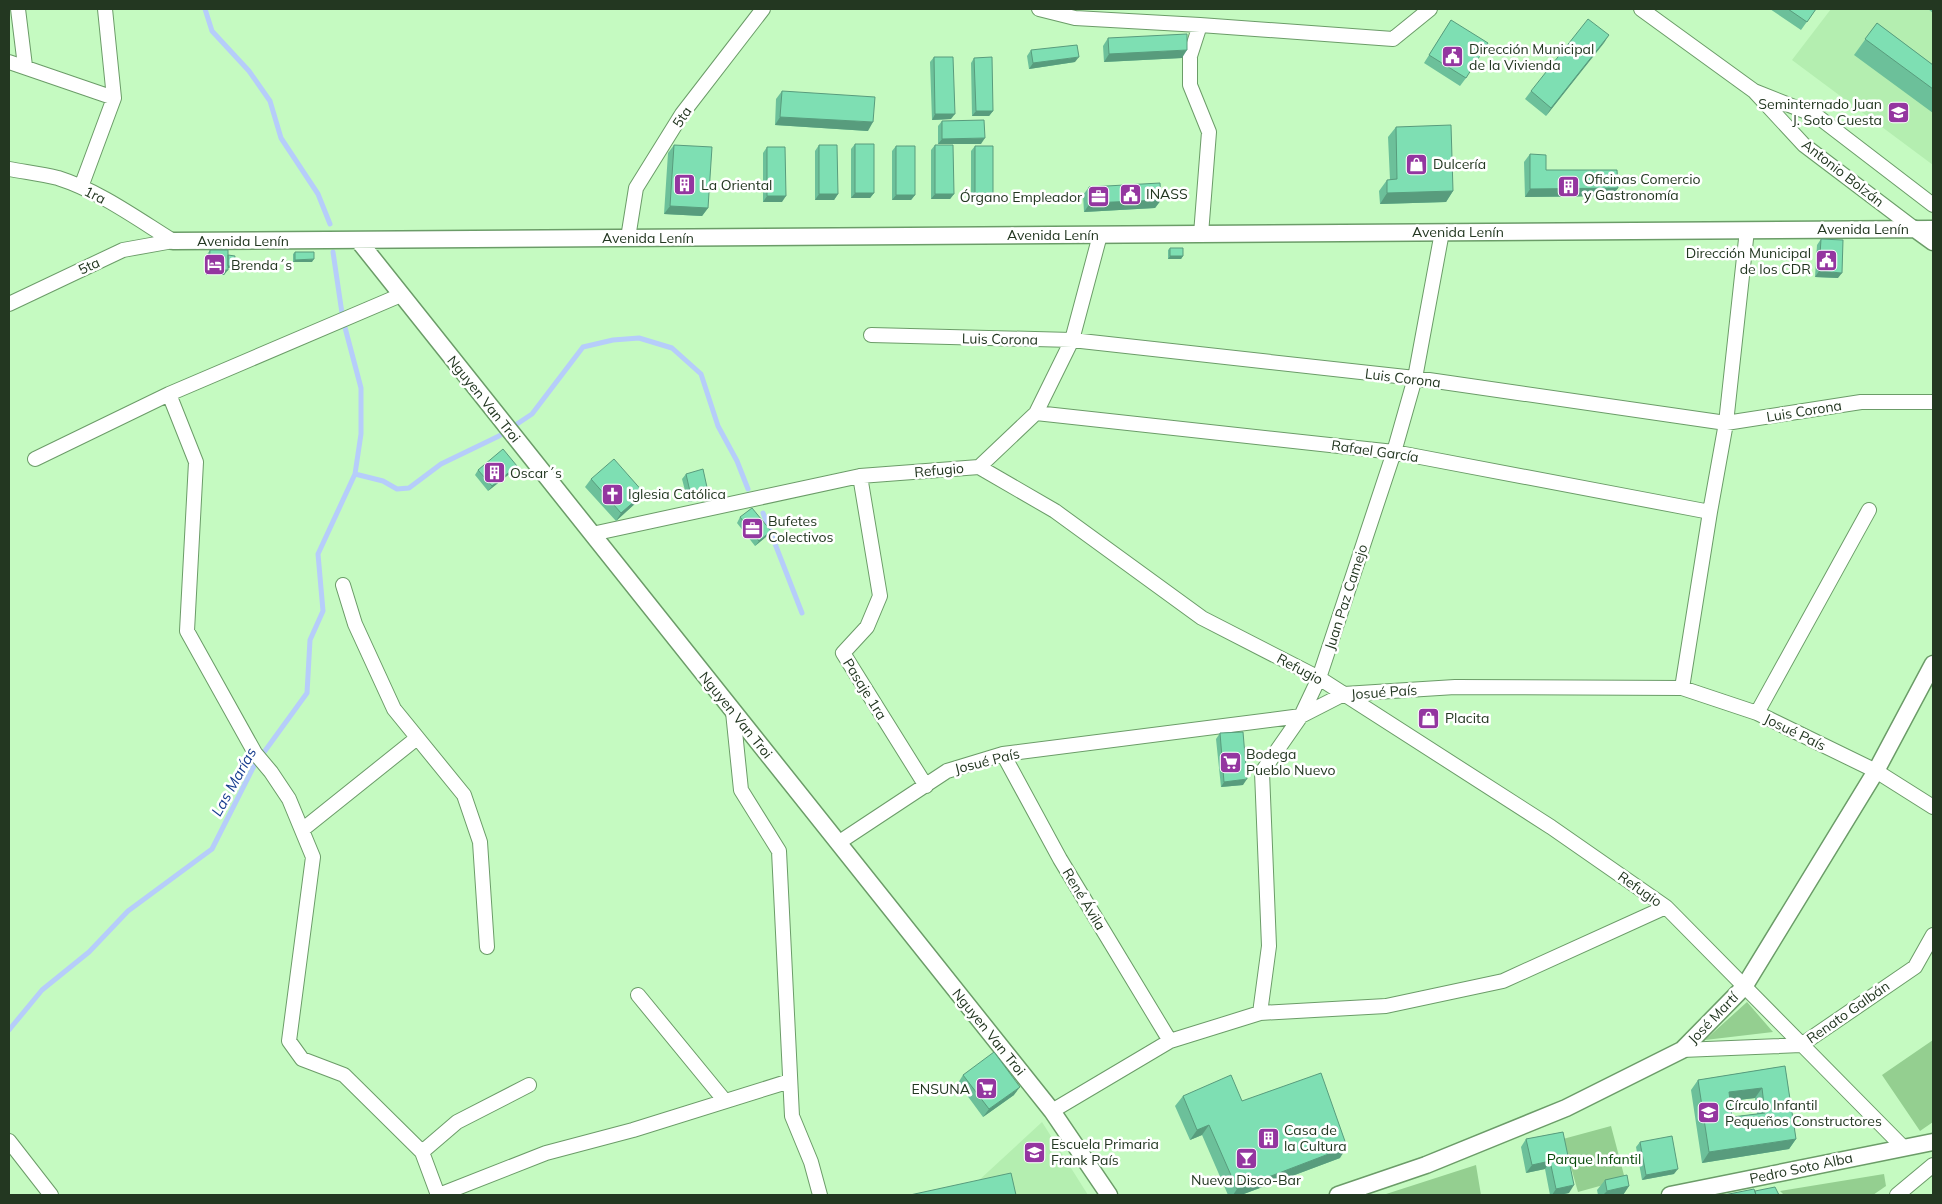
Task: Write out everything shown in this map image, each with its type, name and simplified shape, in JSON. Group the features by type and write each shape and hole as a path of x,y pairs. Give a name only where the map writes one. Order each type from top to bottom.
{"street":[{"path":"18,9 25,66"},
{"path":"81,187 114,98 106,9"},
{"name":"5ta","path":"628,238 636,188 682,114 764,9"},
{"path":"1039,9 1075,18 1200,24 1393,39 1430,9"},
{"name":"Antonio Bolzán","path":"1642,9 1754,92 1804,145 1915,229"},
{"path":"1200,24 1190,56 1190,85 1209,132 1201,234"},
{"path":"9,62 114,98"},
{"name":"Antonio Bolzán","path":"1754,92 1817,116 1933,205"},
{"name":"1ra","path":"9,169 57,178 81,187 116,206 172,241"},
{"path":"1915,229 1933,242"},
{"name":"Avenida Lenín","path":"172,241 1933,229"},
{"path":"1682,688 1726,423 1747,230"},
{"name":"Juan Paz Camejo","path":"1260,1014 1269,946 1262,772 1302,716 1320,678 1394,452 1416,378 1442,232"},
{"path":"979,466 1036,414 1072,340 1100,235"},
{"name":"Nguyen Van Troi","path":"358,240 1052,1111 1109,1195"},
{"name":"5ta","path":"9,304 123,250 172,241"},
{"path":"35,459 169,394 401,295"},
{"name":"Luis Corona","path":"871,335 1072,340 1416,378 1726,423 1861,402 1933,402"},
{"path":"169,394 196,462 187,631 255,753 271,772 289,799 313,857 289,1041 302,1059 344,1074 422,1152 438,1195 546,1153 633,1130 790,1082"},
{"name":"Rafael García","path":"1036,414 1394,452 1710,512"},
{"name":"Refugio","path":"592,534 860,476 979,466 1055,511 1202,618 1320,678 1551,827 1666,907 1903,1147"},
{"name":"Pasaje 1ra","path":"860,476 880,596 868,627 843,653 926,786"},
{"path":"1757,713 1870,510"},
{"path":"343,585 355,624 394,708 464,795 480,842 487,947"},
{"name":"José Martí","path":"1338,1195 1426,1165 1566,1108 1682,1050 1744,987 1876,770 1933,664"},
{"name":"Josué País","path":"838,843 948,771 1003,754 1302,716 1344,694 1455,687 1682,688 1757,713 1876,770 1933,807"},
{"path":"734,712 741,790 779,851 792,1116 811,1162 820,1195"},
{"path":"302,830 417,738"},
{"name":"René Ávila","path":"1003,754 1060,859 1170,1041"},
{"path":"1052,1111 1170,1041 1260,1014 1386,1006 1503,981 1666,907"},
{"name":"Renato Galbán","path":"1682,1050 1801,1045 1915,967 1933,936"},
{"path":"638,995 725,1101"},
{"path":"422,1152 457,1122 529,1085"},
{"path":"9,1141 52,1195"},
{"name":"Pedro Soto Alba","path":"1670,1195 1933,1142"},
{"path":"1897,1195 1933,1165"}],"shaded area":[{"name":"Seminternado Juan J. Soto Cuesta","path":"1831,9 1933,9 1933,165 1792,60"},
{"name":"Escuela Primaria Frank País","path":"1042,1122 1088,1195 925,1195 977,1182"}],"green space":[{"path":"1747,1002 1773,1032 1705,1040"},
{"path":"1933,1040 1933,1122 1920,1131 1882,1075"},
{"name":"Parque Infantil","path":"1611,1126 1625,1179 1578,1192 1563,1139"},
{"path":"1476,1165 1481,1195 1383,1195"},
{"path":"1884,1174 1886,1186 1873,1195 1784,1195 1780,1191"}],"building":[{"path":"1788,9 1816,9 1807,22"},
{"path":"1588,19 1609,35 1551,108 1531,91"},
{"name":"Dirección Municipal de la Vivienda","path":"1451,20 1488,43 1466,78 1429,55"},
{"path":"1877,23 1933,65 1933,89 1865,39"},
{"path":"1187,34 1187,50 1109,54 1108,38"},
{"path":"1077,45 1079,57 1033,63 1031,50"},
{"path":"934,57 953,57 955,114 935,114"},
{"path":"992,57 993,111 976,111 974,58"},
{"path":"782,91 875,97 873,122 780,117"},
{"path":"984,120 985,138 942,139 942,121"},
{"name":"Dulcería","path":"1451,125 1453,191 1387,193 1387,180 1397,179 1396,127"},
{"path":"855,144 874,144 874,193 855,193"},
{"name":"La Oriental","path":"674,145 712,147 708,208 670,206"},
{"path":"819,145 837,145 838,194 819,194"},
{"path":"935,145 953,145 954,194 935,194"},
{"path":"896,146 915,146 915,195 896,195"},
{"path":"975,146 993,146 993,195 975,195"},
{"path":"767,147 785,147 786,196 767,196"},
{"path":"1530,154 1546,155 1546,170 1617,170 1618,188 1530,189"},
{"path":"1160,183 1161,200 1090,203 1089,187"},
{"name":"Dirección Municipal de los CDR","path":"1821,239 1843,240 1842,273 1819,271"},
{"path":"1170,248 1183,248 1183,256 1170,256"},
{"path":"210,250 228,250 228,270 209,270"},
{"path":"295,252 314,252 314,259 295,260"},
{"path":"228,255 235,256 234,266 228,266"},
{"name":"Oscar´s","path":"503,449 517,466 492,486 478,470"},
{"name":"Iglesia Católica","path":"614,459 644,493 621,513 591,479"},
{"path":"703,469 708,492 691,496 686,474"},
{"path":"752,508 771,531 759,541 740,517"},
{"name":"Bodega Pueblo Nuevo","path":"1243,732 1247,779 1224,782 1220,733"},
{"name":"ENSUNA","path":"994,1052 1020,1087 989,1109 963,1075"},
{"name":"Círculo Infantil Pequeños Constructores","path":"1785,1066 1796,1139 1709,1152 1698,1080","holes":["1762,1088 1765,1113 1732,1117 1729,1092"]},
{"name":"Casa de la Cultura","path":"1321,1073 1347,1147 1237,1189 1209,1125 1197,1130 1183,1096 1231,1075 1242,1101"},
{"path":"1563,1132 1574,1185 1556,1189 1550,1161 1532,1165 1526,1139"},
{"path":"1672,1136 1678,1169 1646,1175 1640,1142"},
{"path":"1011,1173 1016,1195 910,1195"},
{"path":"1627,1175 1629,1186 1607,1191 1605,1180"},
{"path":"1775,1187 1779,1195 1756,1195 1755,1191"},
{"path":"1754,1189 1756,1195 1724,1195"}],"waterway":[{"path":"205,9 212,31 249,71 270,101 281,138 318,194 330,224"},
{"path":"333,252 343,320 361,388 361,434 355,474"},
{"name":"Las Marías","path":"9,1030 42,990 89,952 128,911 212,849 254,766 307,693 310,640 323,611 318,554 355,474 383,481 397,489 409,488 441,464 499,436 532,414 583,347 613,340 639,338 672,348 701,374 718,426 737,461 748,489"},
{"path":"763,513 802,613"}],"place":[{"name":"Dirección Municipal de la Vivienda","path":"1453,57"},
{"name":"Seminternado Juan J. Soto Cuesta","path":"1898,112"},
{"name":"Dulcería","path":"1417,164"},
{"name":"La Oriental","path":"685,185"},
{"name":"Oficinas Comercio y Gastronomía","path":"1568,187"},
{"name":"INASS","path":"1130,194"},
{"name":"Órgano Empleador","path":"1098,197"},
{"name":"Dirección Municipal de los CDR","path":"1827,261"},
{"name":"Brenda´s","path":"215,265"},
{"name":"Oscar´s","path":"494,473"},
{"name":"Iglesia Católica","path":"612,494"},
{"name":"Bufetes Colectivos","path":"752,529"},
{"name":"Placita","path":"1429,718"},
{"name":"Bodega Pueblo Nuevo","path":"1230,762"},
{"name":"ENSUNA","path":"986,1089"},
{"name":"Círculo Infantil Pequeños Constructores","path":"1709,1113"},
{"name":"Casa de la Cultura","path":"1268,1138"},
{"name":"Escuela Primaria Frank País","path":"1035,1152"},
{"name":"Nueva Disco-Bar","path":"1246,1158"}]}
